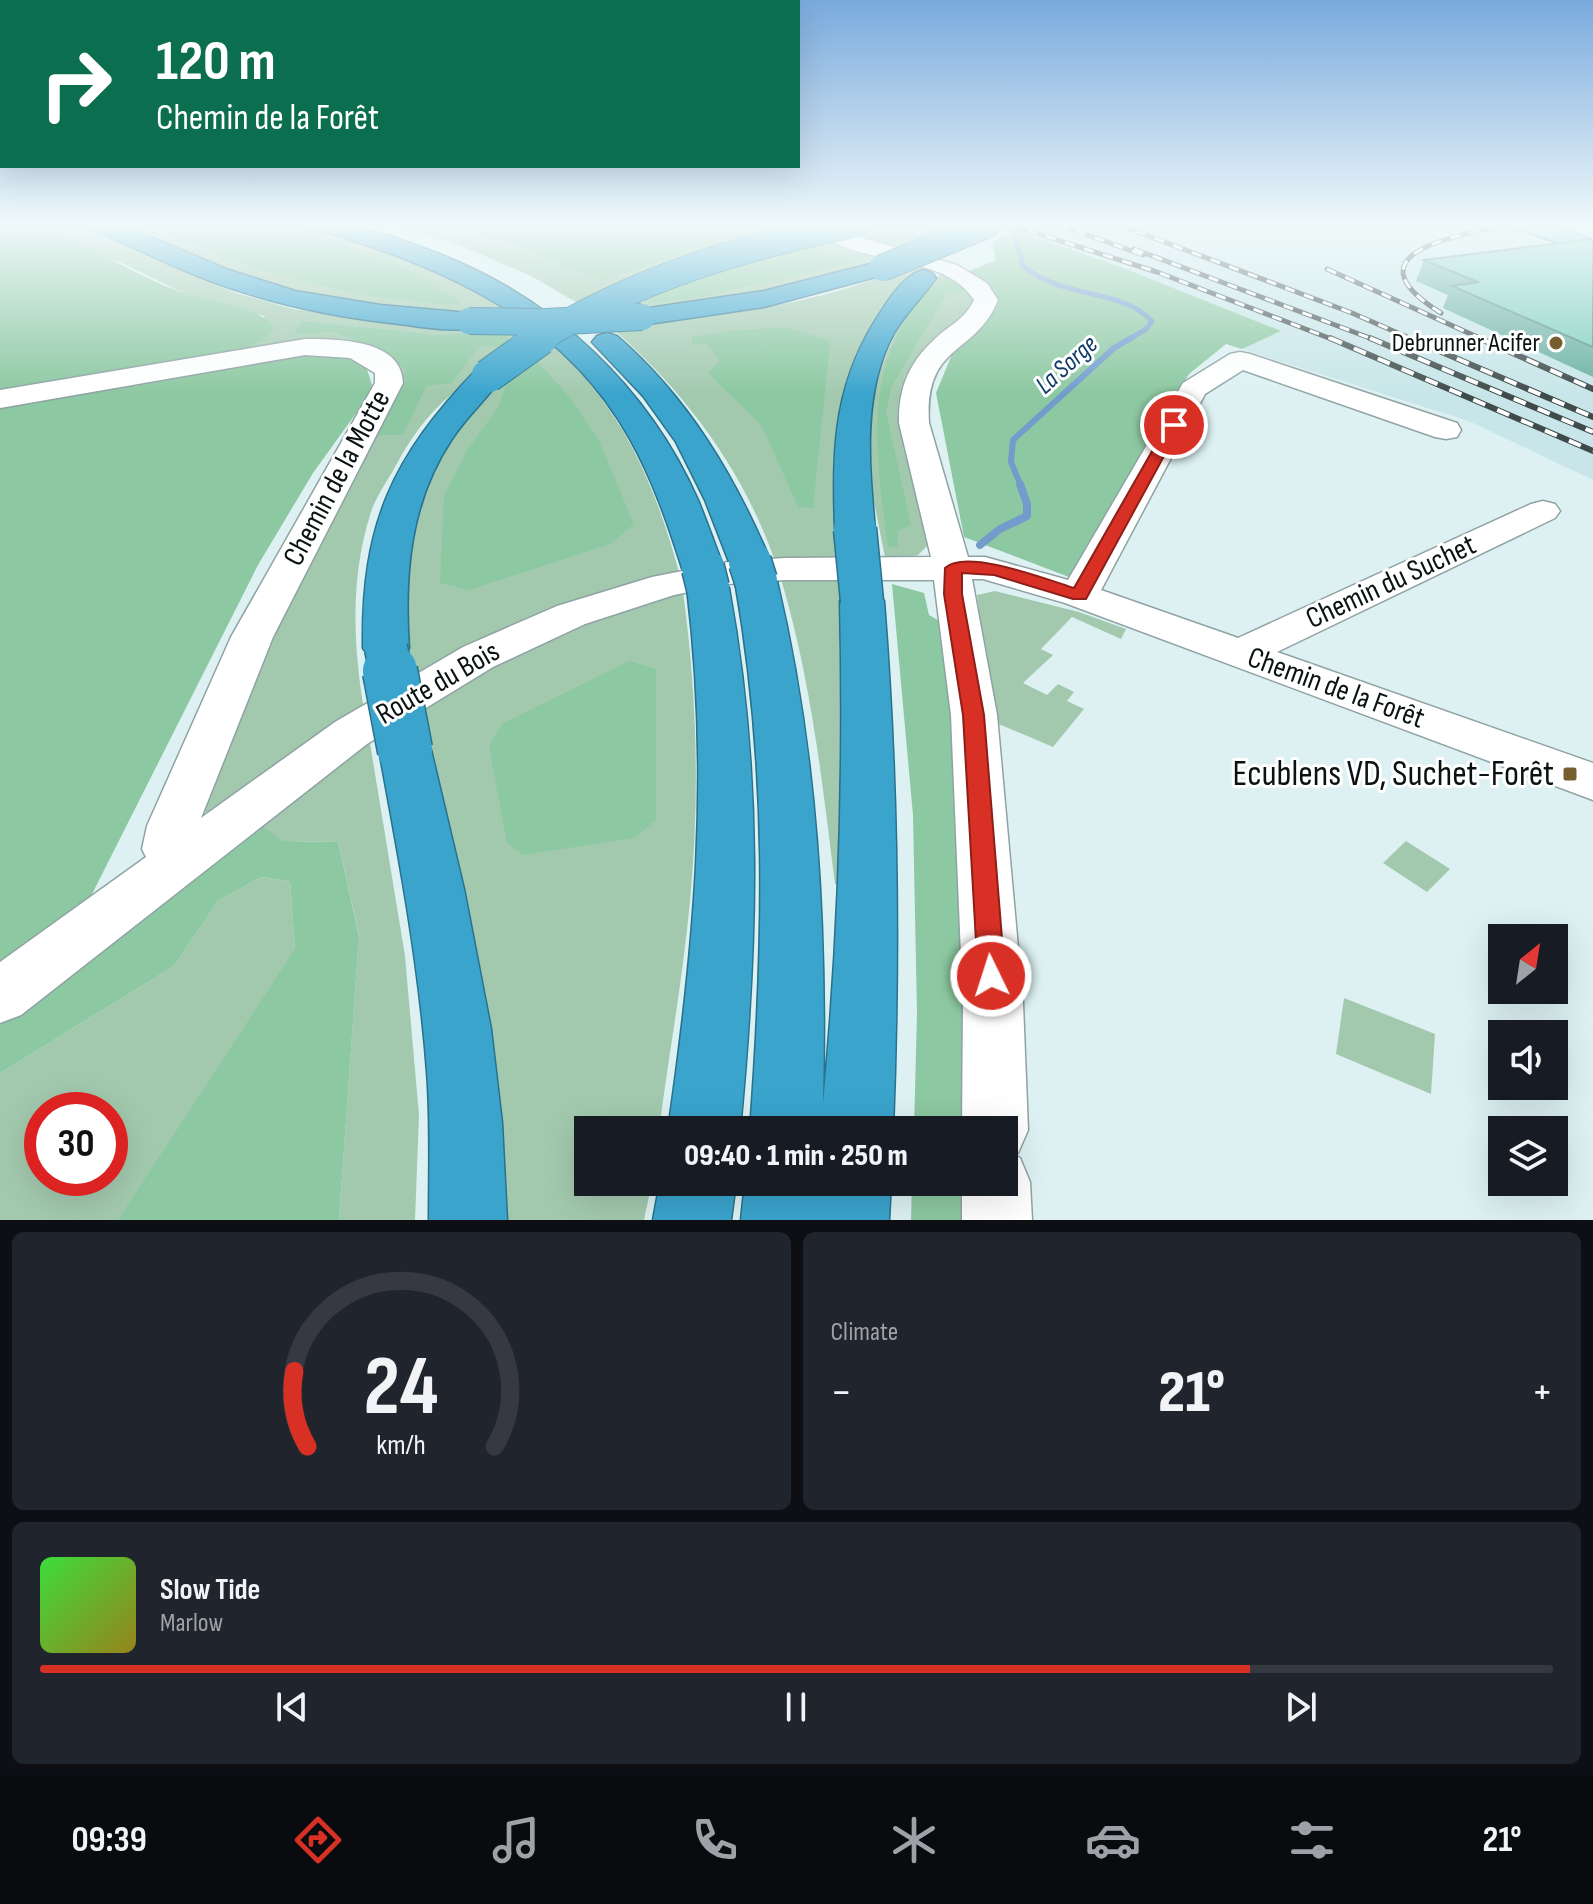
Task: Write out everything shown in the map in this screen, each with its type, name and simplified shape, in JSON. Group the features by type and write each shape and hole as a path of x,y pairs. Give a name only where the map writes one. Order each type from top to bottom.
{"highway":[{"path":"233,281 286,297 354,311 469,321 546,322 642,317 779,297 836,281"},
{"path":"477,281 529,312 581,353 621,396 663,460 691,526 729,575 779,696 790,807 793,950 787,1116"},
{"path":"516,281 557,305 612,346 655,389 686,430 721,491 729,575 725,703 728,810 722,951 705,1116"},
{"path":"468,1220 466,1121 454,1010 438,909 386,648 383,592 387,554 407,486 443,423 488,376 556,326 647,281"},
{"path":"858,1116 870,876 870,756 851,446 859,384 879,333 901,301 920,281"},
{"path":"692,1220 696,1196"},
{"path":"780,1220 782,1196"},
{"path":"850,1220 852,1196"}],"street":[{"path":"968,281 977,286 986,304 933,355 921,371 913,401 914,423 953,568 953,594 974,715 993,1003 995,1116"},
{"name":"Chemin de la Motte","path":"0,399 305,347 354,351 378,360 389,372 386,390 268,605 242,659 172,826 168,849 176,863"},
{"path":"1079,595 1193,389 1240,360 1446,430"},
{"name":"Chemin du Suchet","path":"1240,653 1543,511"},
{"name":"Chemin de la Forêt","path":"953,568 995,569 1079,595 1593,782"},
{"name":"Route du Bois","path":"0,996 351,733 478,657 571,615 666,585 728,573 785,569 953,568"},
{"path":"996,1196 997,1220"}],"shaded area":[{"path":"1156,281 1593,281 1593,480 1471,422 1242,349 1280,331"}],"green space":[{"path":"0,281 156,281 189,295 257,314 274,327 264,339 238,350 306,352 342,357 367,369 372,385 367,398 313,473 258,565 85,908 0,965"},
{"path":"158,281 207,281 236,293 293,309 411,325 542,328 436,408 410,442 376,501 364,536 357,586 356,635 364,710 208,813 198,807 386,359 238,350 265,316 187,295"},
{"path":"252,281 456,281 519,318 357,306"},
{"path":"303,281 427,281 460,300 458,304 448,305 356,294"},
{"path":"540,281 820,281 790,290 646,312 581,305"},
{"path":"690,281 772,281 693,299 648,303 643,300"},
{"path":"868,281 911,281 893,298 869,331 853,364 844,399 839,474 840,558 775,561 746,494 708,432 662,376 609,325 725,314 840,290"},
{"path":"934,281 955,281 977,298 969,316 915,360 906,376 901,403 930,543 918,555 886,562 871,484 870,426 874,397 892,341 923,293"},
{"path":"956,281 966,290 946,295 891,388 886,412 911,525 897,531 898,546 888,548 880,487 877,426 885,366 911,311 938,283"},
{"path":"981,281 1156,281 1281,331 1242,349 1226,344 1189,374 1069,577 964,537 936,393 953,352 987,320 998,302 992,288"},
{"path":"302,321 438,335 503,333 509,339 501,346 479,347 452,383 426,386 403,435 378,435 405,382 404,368 386,352 334,332 294,334"},
{"path":"786,327 830,341 813,508 798,507 762,426 708,373 720,361 706,344 692,345 692,337"},
{"path":"546,339 595,390 632,447 659,509 680,576 413,680 404,641 407,529 435,458 476,402"},
{"path":"538,362 570,398 598,439 634,524 610,544 469,590 440,583 444,496 468,449 499,406 507,381"},
{"path":"840,576 845,885 835,884 808,692 781,579"},
{"path":"892,584 924,593 929,615 943,623 963,842 971,1116 914,1116 917,1013 913,815"},
{"path":"995,591 1079,612 1126,629 1121,639 1072,617 1041,649 1053,655 1023,683 1047,695 1058,684 1074,692 1067,701 1084,709 1053,747 994,722 977,595"},
{"path":"683,592 694,707 695,824 687,930 661,1116 574,1116 574,1196 649,1196 644,1220 500,1220 419,703 564,629"},
{"path":"629,661 656,669 656,820 634,838 523,855 507,843 489,746 502,724"},
{"path":"369,737 405,956 419,1115 415,1220 339,1220 359,935 338,842 281,841 258,822"},
{"path":"258,822 282,841 338,842 359,936 339,1220 118,1220 295,949 290,881 261,877 218,901 174,966 0,1073 0,1023 103,947"},
{"path":"1406,841 1450,869 1427,892 1383,863"},
{"path":"261,877 290,881 295,949 244,1220 0,1220 0,1073 174,966 218,901"},
{"path":"1344,998 1435,1034 1431,1094 1336,1054"},
{"path":"912,1196 970,1196 969,1220 911,1220"}],"building":[{"path":"1475,281 1593,281 1593,347 1452,286 1478,282"}],"waterway":[{"name":"La Sorge","path":"1048,281 1139,310 1152,321 1146,329 1128,340"},
{"name":"La Sorge","path":"1021,486 1011,462 1013,440 1114,348 1131,338"},
{"name":"La Sorge","path":"980,545 1000,529 1027,516 1027,504 1020,484"}],"railway":[{"path":"1180,281 1334,340"},
{"path":"1219,281 1373,339"},
{"path":"1267,281 1414,340"},
{"path":"1353,281 1484,340"},
{"path":"1407,281 1414,292 1441,313"},
{"path":"1330,338 1593,451"},
{"path":"1409,338 1593,417"},
{"path":"1479,338 1593,389"},
{"path":"1373,339 1593,432"}],"place":[{"name":"Debrunner Acifer","path":"1556,343"},
{"name":"Ecublens VD, Suchet-Forêt","path":"1570,774"}],"route":[{"path":"991,976 974,715 953,594 953,568 995,569 1079,595 1174,425"}]}
